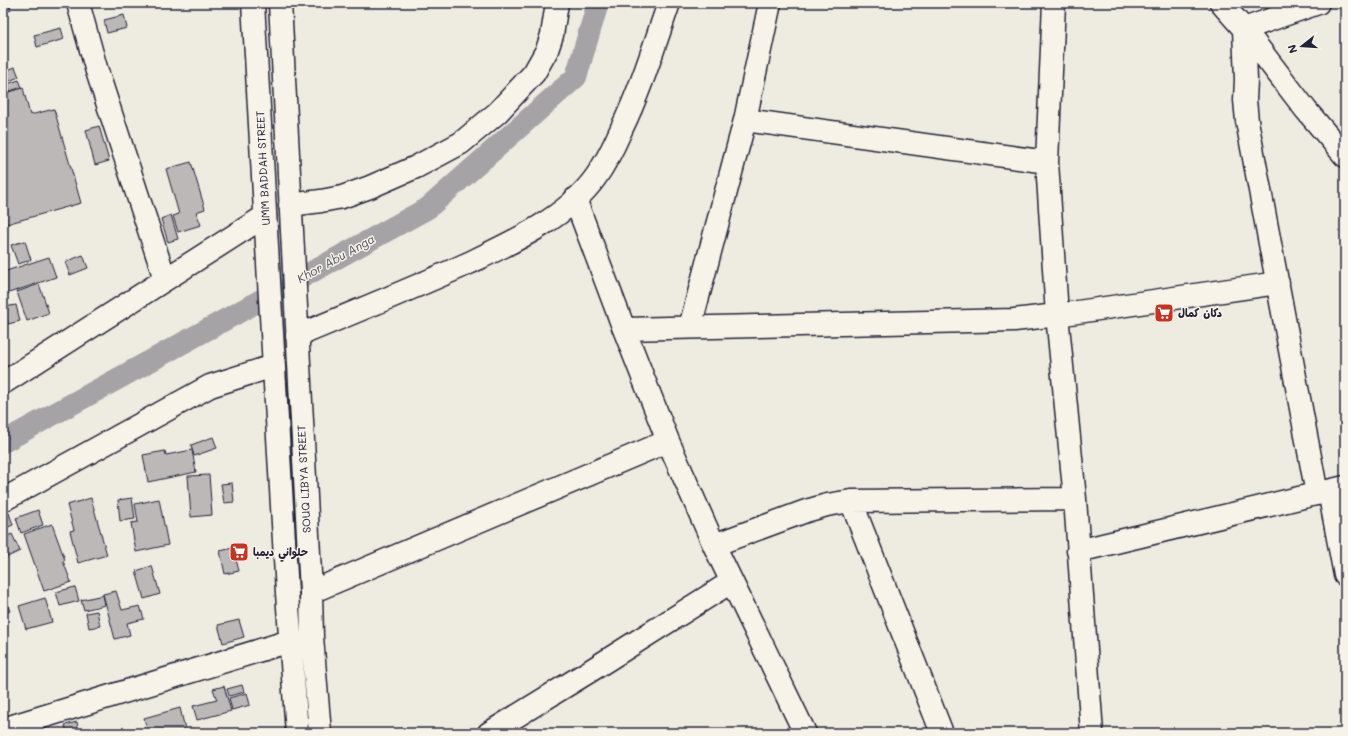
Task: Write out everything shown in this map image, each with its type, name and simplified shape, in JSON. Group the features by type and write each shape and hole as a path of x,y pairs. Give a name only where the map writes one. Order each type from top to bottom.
{"street":[{"path":"78,3 96,68 165,279"},
{"name":"UMM BADDAH STREET","path":"253,3 273,366"},
{"path":"280,3 297,328 441,276 519,239 552,218 575,200 595,178 610,155 635,102 669,3"},
{"path":"290,205 342,197 370,188 416,167 461,143 497,113 534,73 547,50 552,35 557,3"},
{"path":"690,327 744,120 770,3"},
{"path":"1054,3 1047,162 1057,315 1075,499 1092,733"},
{"path":"1221,3 1244,29 1306,110 1345,156"},
{"path":"1244,29 1318,3"},
{"path":"1244,29 1246,80 1245,100 1247,121 1278,283 1330,491 1345,575"},
{"path":"744,120 1047,162"},
{"path":"575,200 668,441 714,546 805,733"},
{"path":"3,383 165,279 266,226"},
{"path":"624,329 1014,320 1278,283"},
{"name":"SOUQ LIBYA STREET","path":"297,328 312,637 320,733"},
{"path":"3,500 210,386 273,366 297,733"},
{"path":"311,592 668,441"},
{"path":"1078,551 1330,491"},
{"path":"714,546 806,511 827,505 851,501 1075,499"},
{"path":"851,501 942,733"},
{"path":"489,733 731,582"},
{"path":"3,729 290,641"}],"building":[{"path":"3,3 9,3 11,10 3,12"},
{"path":"124,15 127,28 107,33 104,20"},
{"path":"61,28 64,39 37,47 34,35"},
{"path":"15,67 19,77 6,82 3,72"},
{"path":"19,80 22,87 10,91 7,84"},
{"path":"23,88 30,115 54,109 81,203 3,225 3,94"},
{"path":"99,126 109,161 95,165 86,130"},
{"path":"191,162 205,209 196,212 201,225 178,232 173,216 179,214 166,169"},
{"path":"171,215 178,239 168,242 161,219"},
{"path":"25,241 31,260 18,264 11,245"},
{"path":"83,255 88,268 70,275 65,262"},
{"path":"49,257 56,277 3,295 3,272"},
{"path":"39,284 49,313 27,321 17,292"},
{"path":"16,305 20,321 8,324 4,307"},
{"path":"213,437 217,448 194,456 191,445"},
{"path":"192,450 196,472 148,482 143,455 165,451 166,455"},
{"path":"209,475 212,515 191,517 188,476"},
{"path":"232,483 234,502 224,503 221,484"},
{"path":"91,498 107,555 78,563 70,531 74,530 67,505"},
{"path":"132,498 135,519 120,521 118,500"},
{"path":"159,499 168,545 136,552 131,523 138,522 135,504"},
{"path":"38,510 43,525 21,533 16,518"},
{"path":"9,513 13,525 3,529 3,515"},
{"path":"52,524 71,582 44,591 24,534"},
{"path":"12,534 20,551 3,559 3,538"},
{"path":"233,548 239,571 225,574 220,551"},
{"path":"152,566 160,594 144,599 136,571"},
{"path":"75,587 79,601 60,606 56,592"},
{"path":"116,591 122,610 140,606 144,619 127,623 130,635 115,639 103,594"},
{"path":"3,595 10,611 3,614"},
{"path":"103,595 105,605 84,610 81,600"},
{"path":"45,598 52,622 26,629 19,606"},
{"path":"97,611 100,626 89,628 86,613"},
{"path":"239,620 244,637 223,643 218,625"},
{"path":"242,685 244,692 229,696 227,689"},
{"path":"224,686 231,711 197,720 193,706 217,700 213,689"},
{"path":"247,693 250,705 232,710 229,698"},
{"path":"180,708 186,733 148,733 144,718"},
{"path":"77,722 79,733 67,733 65,725"}],"waterway":[{"name":"Khor Abu Anga","path":"3,442 428,208 576,77 598,3"}],"place":[{"name":"دكان كمال","path":"1164,313"},
{"name":"حلواني ديمبا","path":"239,552"}]}
